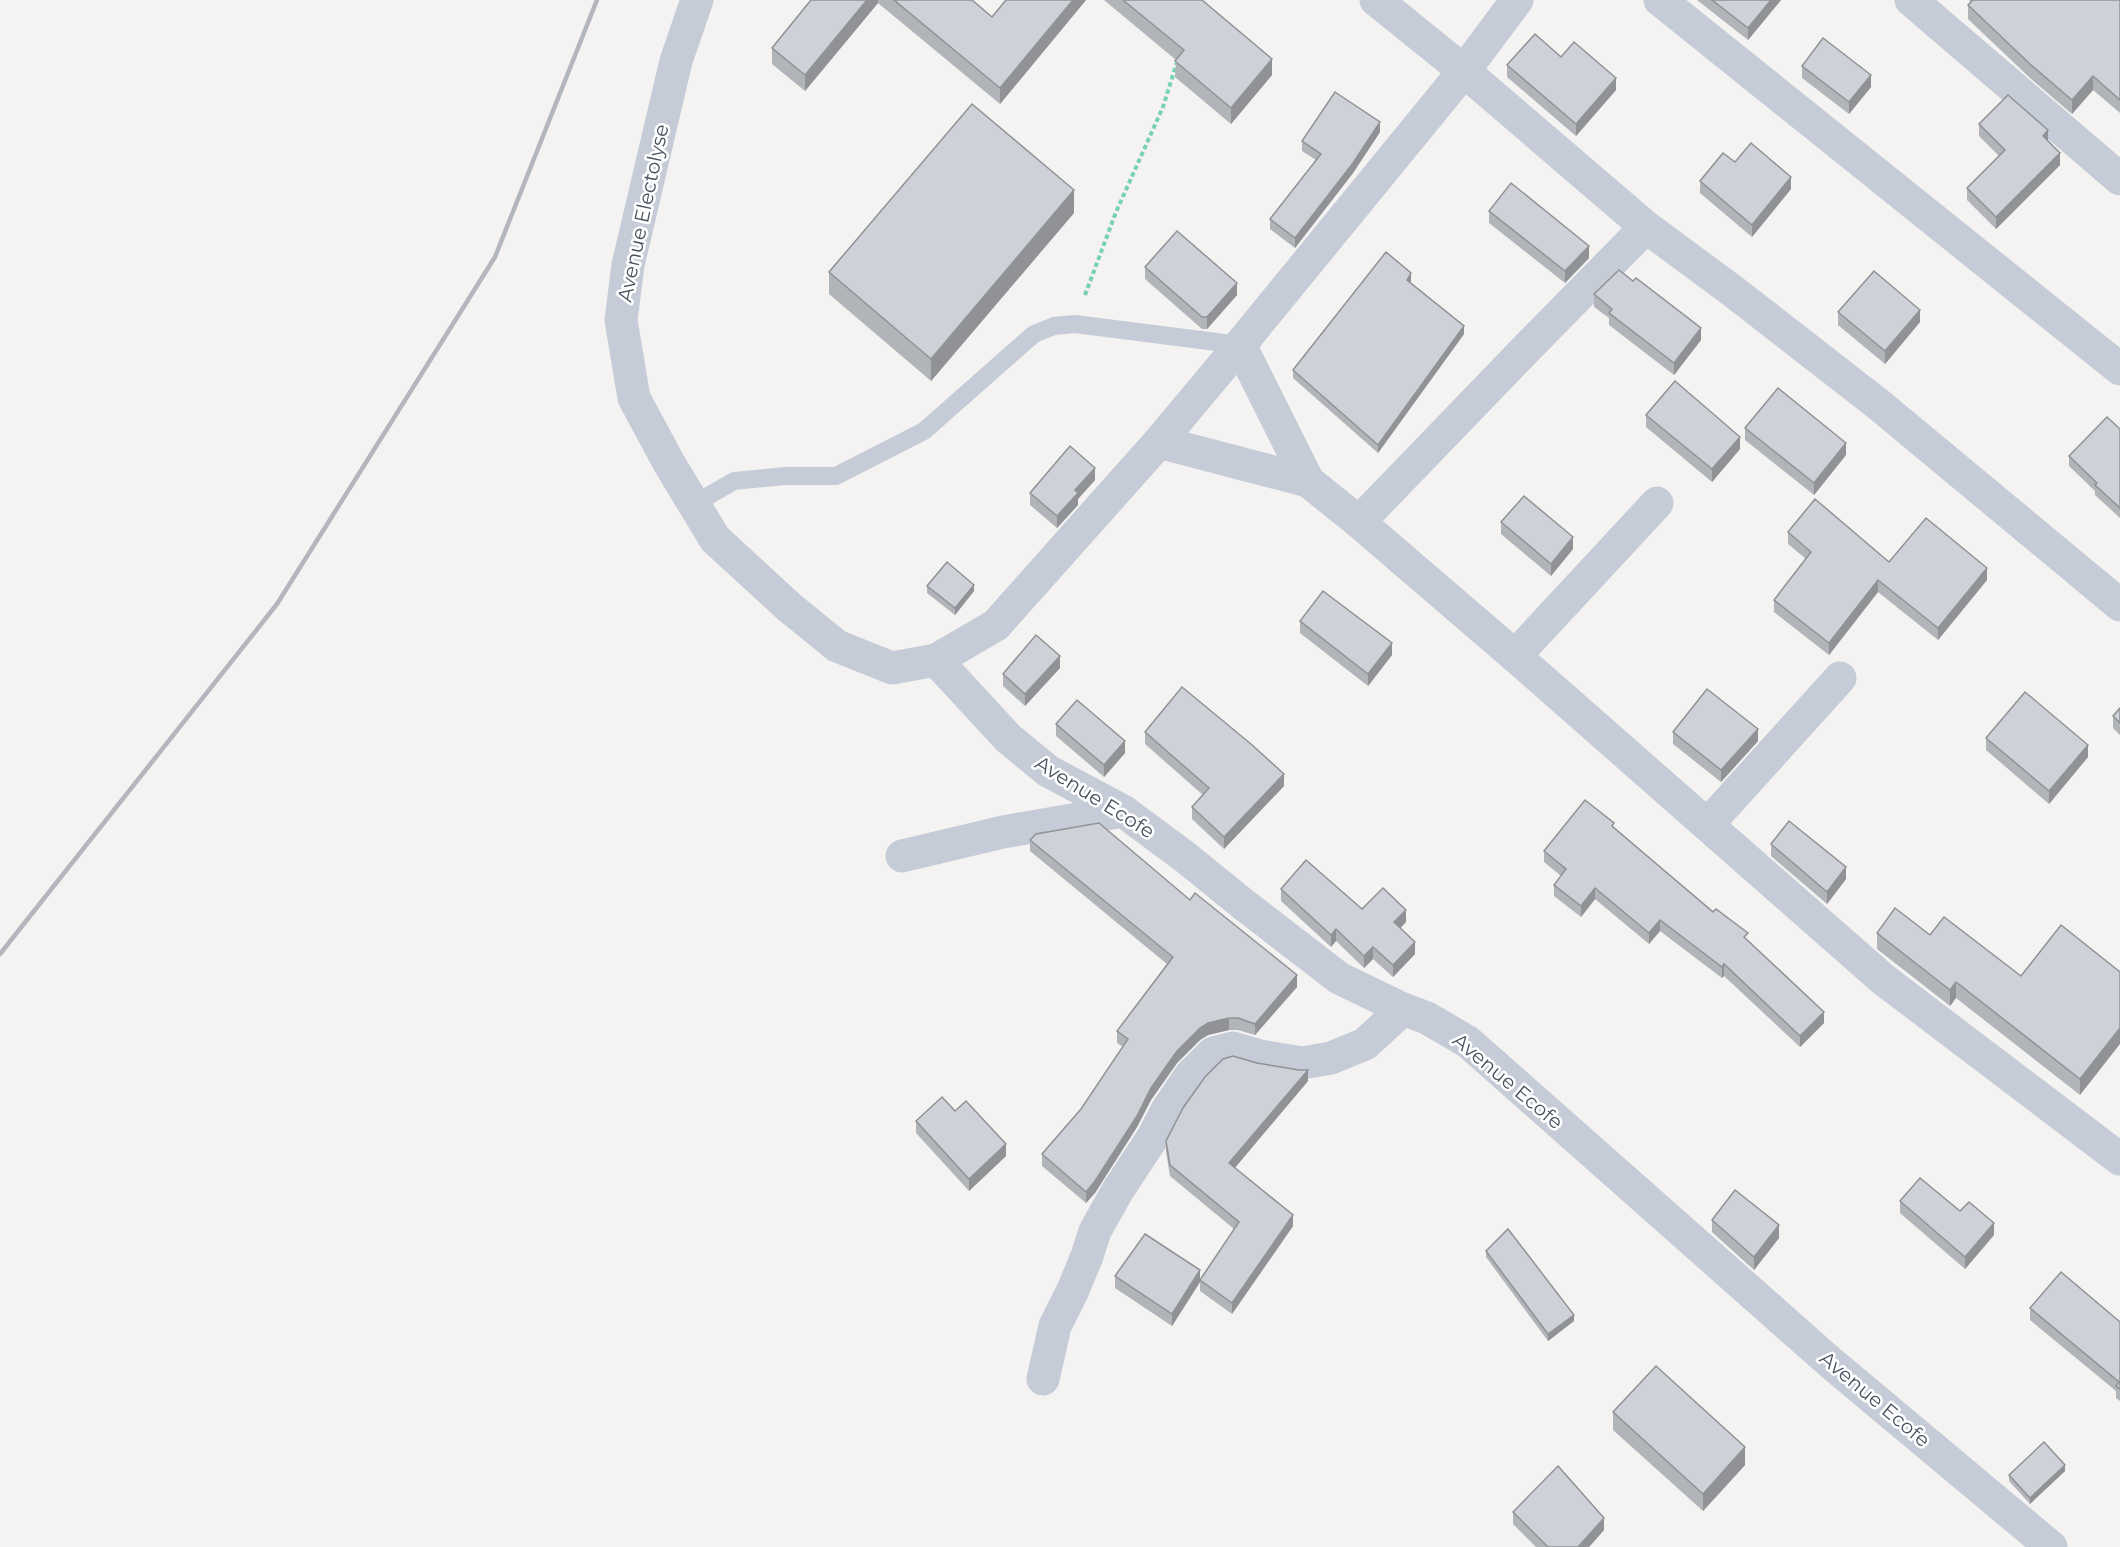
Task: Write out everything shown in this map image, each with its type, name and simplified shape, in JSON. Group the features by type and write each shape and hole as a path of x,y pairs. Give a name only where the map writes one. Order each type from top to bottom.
{"street":[{"name":"Avenue Electolyse","path":"697,0 673,72 628,265 621,320 634,398 669,464 714,539 789,607 837,646 892,668 936,660 996,625 1159,442 1240,345 1464,71 1517,0"},
{"path":"1376,0 1464,71 1646,227 1878,404 2120,605"},
{"path":"1660,0 2120,369"},
{"path":"1911,0 2120,179"},
{"path":"1359,522 1646,227"},
{"path":"1240,345 1308,482"},
{"path":"1159,442 1308,482 1359,522 1515,656 1884,980 2120,1159"},
{"path":"1515,656 1658,503"},
{"name":"Avenue Ecofe","path":"936,660 1008,738 1048,771 1122,811 1185,857 1339,978 1427,1018 1468,1042 1822,1355 2050,1547"},
{"path":"1708,824 1840,678"},
{"path":"902,856 1003,832 1122,811"},
{"path":"1043,1379 1055,1326 1077,1281 1095,1231 1167,1110 1190,1076 1213,1053 1233,1048 1260,1056 1302,1063 1331,1058 1365,1044 1403,1009"}],"lane":[{"path":"693,504 734,481 785,476 836,476 924,431 1034,334 1054,326 1075,324 1240,345"}],"path":[{"path":"1075,324 1116,212 1163,107 1180,51"}],"building":[{"path":"811,0 867,0 805,75 772,48"},
{"path":"894,0 972,0 992,17 1006,0 1073,0 1000,88"},
{"path":"1123,0 1202,0 1272,59 1231,108 1175,61 1184,50"},
{"path":"1712,0 1771,0 1748,28"},
{"path":"1973,0 2120,0 2120,100 2093,76 2072,100 1968,5"},
{"path":"1535,34 1561,57 1574,42 1616,78 1576,124 1507,65"},
{"path":"1823,38 1871,75 1849,102 1802,66"},
{"path":"1335,92 1380,122 1353,163 1295,238 1270,219 1321,154 1302,141"},
{"path":"2008,95 2048,130 2043,136 2060,153 1996,217 1967,188 2005,150 1979,124"},
{"path":"972,104 1074,190 931,359 829,272"},
{"path":"1751,143 1791,177 1752,225 1700,181 1723,153 1735,162"},
{"path":"1511,183 1589,246 1565,271 1489,211"},
{"path":"1177,231 1237,283 1207,317 1202,317 1145,267"},
{"path":"1386,252 1411,273 1407,280 1464,326 1378,445 1293,370"},
{"path":"1619,270 1633,281 1636,278 1701,328 1674,363 1609,313 1612,309 1594,294"},
{"path":"1874,271 1920,310 1885,351 1838,312"},
{"path":"1675,381 1740,437 1712,469 1646,415"},
{"path":"1778,388 1846,443 1814,483 1745,428"},
{"path":"2107,417 2120,429 2120,508 2069,456"},
{"path":"1070,446 1095,468 1075,490 1078,493 1057,516 1030,493"},
{"path":"1524,496 1573,537 1551,564 1501,522"},
{"path":"1815,499 1889,562 1926,518 1987,568 1938,628 1878,580 1829,643 1774,600 1811,552 1788,532"},
{"path":"947,562 974,585 955,608 927,586"},
{"path":"1323,591 1392,643 1368,674 1300,621"},
{"path":"1036,635 1060,656 1025,694 1003,674"},
{"path":"1182,687 1284,774 1224,837 1192,807 1209,788 1145,732"},
{"path":"1707,689 1758,729 1721,770 1673,732"},
{"path":"2025,692 2088,745 2049,791 1986,738"},
{"path":"1077,700 1125,741 1104,765 1056,724"},
{"path":"2120,708 2120,723 2113,716"},
{"path":"1585,800 1713,912 1716,909 1748,933 1744,937 1824,1012 1800,1036 1724,964 1722,967 1660,920 1649,933 1595,888 1581,906 1554,885 1566,869 1544,851"},
{"path":"1789,821 1846,867 1827,892 1771,844"},
{"path":"1099,823 1190,900 1195,893 1297,975 1255,1024 1238,1018 1208,1023 1177,1051 1086,1192 1042,1154 1081,1109 1128,1039 1117,1031 1173,957 1030,840 1036,834"},
{"path":"1306,860 1362,909 1383,888 1406,910 1394,922 1415,942 1393,965 1373,947 1364,956 1336,929 1331,935 1281,889"},
{"path":"1895,908 1930,935 1944,917 2021,976 2061,925 2120,972 2120,1028 2080,1079 1956,982 1950,990 1877,933"},
{"path":"1233,1056 1257,1063 1308,1070 1229,1163 1293,1215 1232,1303 1200,1280 1239,1222 1170,1165 1166,1141 1183,1108 1205,1077 1223,1059"},
{"path":"942,1097 955,1111 966,1101 1006,1144 969,1179 916,1121"},
{"path":"1920,1178 1960,1211 1969,1202 1994,1223 1965,1257 1900,1201"},
{"path":"1735,1190 1779,1225 1754,1257 1712,1220"},
{"path":"1508,1229 1574,1315 1548,1334 1486,1251"},
{"path":"1145,1234 1200,1270 1172,1314 1115,1276"},
{"path":"2061,1272 2120,1322 2120,1389 2116,1386 2119,1382 2030,1308"},
{"path":"1656,1366 1745,1447 1703,1494 1613,1412"},
{"path":"2044,1442 2065,1465 2030,1498 2009,1475"},
{"path":"1558,1466 1604,1518 1578,1547 1548,1547 1513,1512"}],"railway":[{"path":"0,954 277,604 495,257 597,0"}]}
